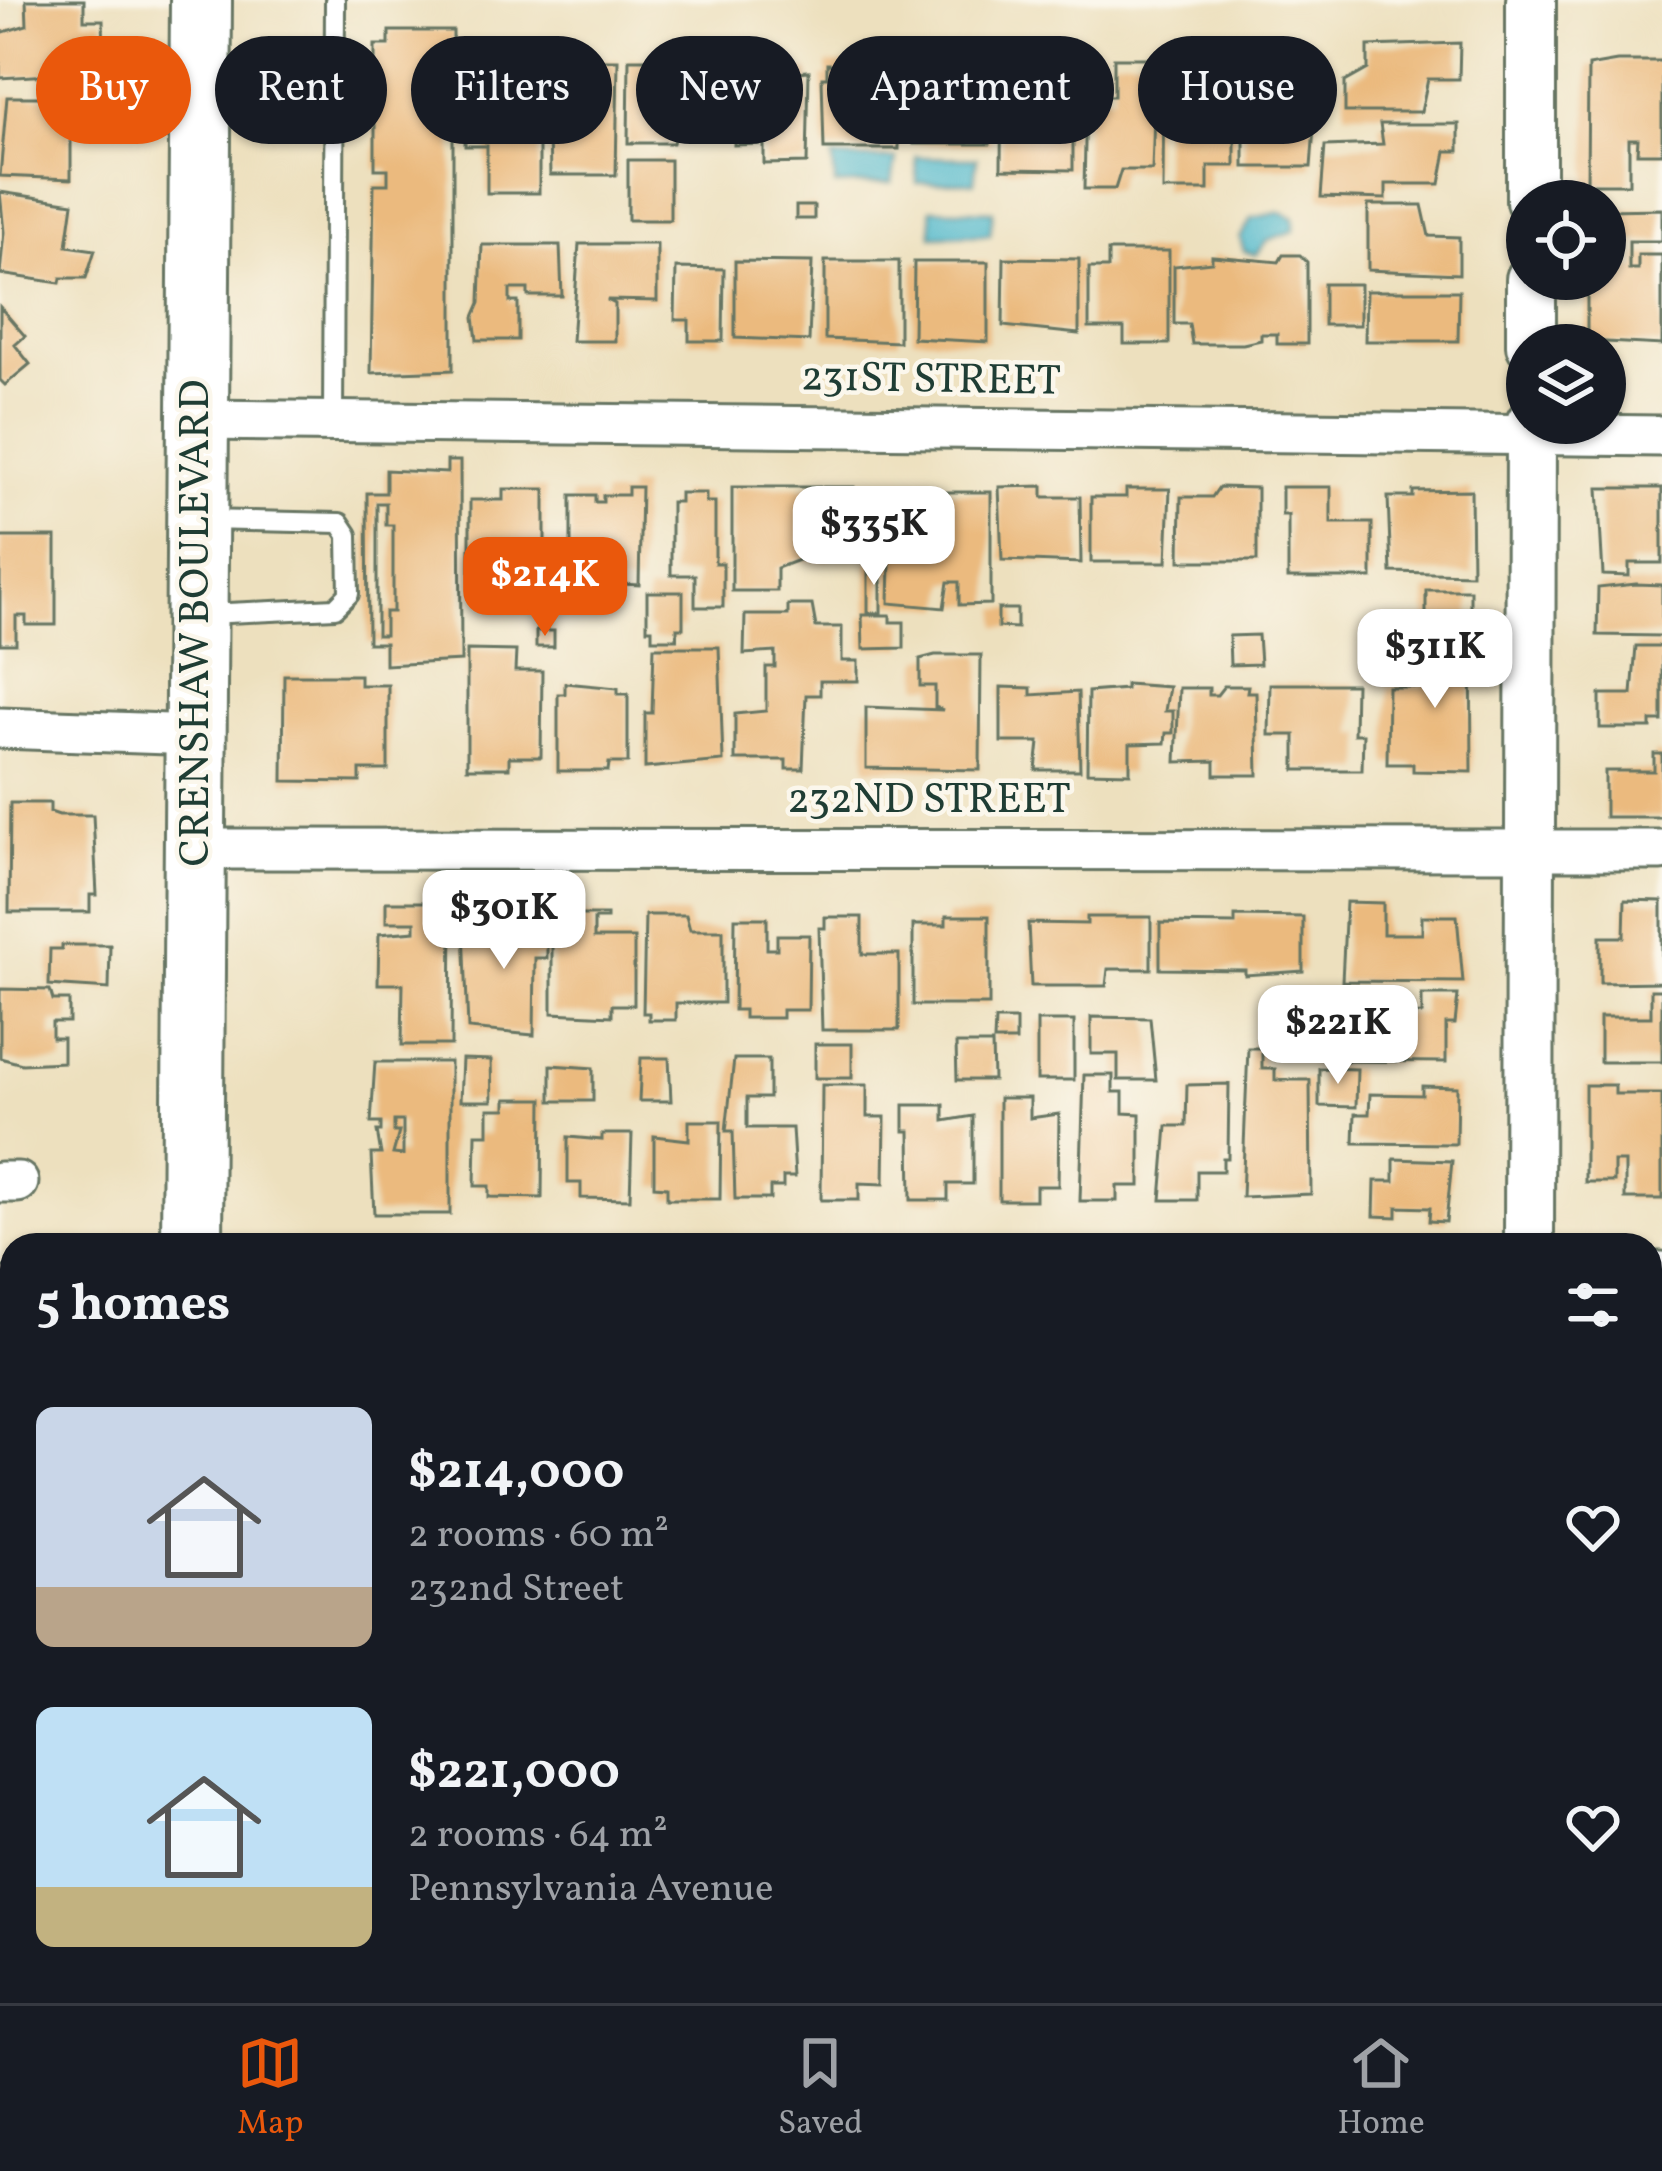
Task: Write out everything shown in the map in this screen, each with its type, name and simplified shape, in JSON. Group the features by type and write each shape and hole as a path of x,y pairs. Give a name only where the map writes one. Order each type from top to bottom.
{"main road":[{"name":"CRENSHAW BOULEVARD","path":"192,1233 201,0"}],"street":[{"path":"1531,0 1531,180"},
{"name":"231ST STREET","path":"198,420 1506,430"},
{"name":"231ST STREET","path":"1626,434 1662,436"},
{"path":"1529,1233 1531,444"},
{"path":"0,728 196,735"},
{"name":"232ND STREET","path":"196,849 1662,850"}],"lane":[{"path":"333,422 335,0"},
{"path":"196,520 340,523 349,535 350,594 335,608 196,614"}],"water":[{"path":"916,157 977,158 974,182 917,183"},
{"path":"833,158 896,159 892,183 835,185"},
{"path":"931,209 993,211 990,235 932,236"},
{"path":"1282,212 1294,218 1294,231 1268,240 1256,255 1244,251 1240,238 1252,218"}],"building":[{"path":"26,0 84,0 84,20 103,20 103,36 36,36 36,76 0,78 0,33 27,25"},
{"path":"389,31 453,31 453,36 411,36 411,144 453,144 453,370 371,373 374,184 388,184 388,169 375,169 375,144 387,144"},
{"path":"1460,43 1459,79 1428,79 1421,112 1345,112 1345,82 1368,69 1368,46"},
{"path":"1114,58 1138,58 1138,144 1153,144 1152,170 1121,170 1115,189 1084,189 1085,144 1114,144"},
{"path":"629,59 636,59 636,143 628,143"},
{"path":"612,60 618,60 616,175 550,175 549,144 612,144"},
{"path":"1662,61 1662,153 1637,153 1638,139 1629,139 1629,184 1626,180 1587,180 1588,66"},
{"path":"809,71 807,163 764,164 764,144 803,144 803,72"},
{"path":"822,77 827,77 827,144 899,144 899,149 824,149"},
{"path":"7,97 36,97 36,144 71,144 71,179 0,176"},
{"path":"1380,124 1459,124 1459,151 1446,151 1440,184 1386,184 1386,199 1321,197 1325,146 1383,144"},
{"path":"539,144 539,193 487,193 487,146 465,146"},
{"path":"1001,144 1073,144 1073,170 1001,169"},
{"path":"1163,144 1235,144 1235,166 1208,166 1208,190 1163,190"},
{"path":"1244,144 1313,144 1311,167 1244,167"},
{"path":"628,160 670,160 670,220 628,220"},
{"path":"0,192 73,203 67,246 95,250 86,278 61,278 60,283 0,274 4,232"},
{"path":"1368,205 1422,205 1429,236 1459,237 1459,274 1368,270"},
{"path":"796,206 814,206 814,219 796,219"},
{"path":"1662,209 1662,241 1629,241 1629,269 1638,269 1638,255 1662,255 1662,345 1626,343 1626,324 1587,324 1587,300 1626,300 1626,210"},
{"path":"579,244 657,244 657,301 607,300 615,304 615,341 572,341"},
{"path":"482,245 560,245 562,296 528,296 528,289 510,289 510,302 518,302 518,340 477,340 474,317 480,303"},
{"path":"1108,251 1169,251 1169,344 1124,344 1124,328 1089,328 1089,268 1108,268"},
{"path":"1283,255 1300,255 1307,262 1307,344 1277,344 1277,334 1261,334 1261,340 1243,344 1192,344 1189,324 1174,324 1174,266 1212,262 1212,256 1279,262"},
{"path":"1004,258 1079,259 1079,334 1003,326"},
{"path":"735,261 812,262 809,341 735,338"},
{"path":"825,261 899,261 899,342 825,339"},
{"path":"914,262 988,262 988,342 913,338"},
{"path":"676,268 724,269 723,341 689,341 689,320 675,320"},
{"path":"1324,284 1360,284 1360,325 1324,325"},
{"path":"1366,291 1459,291 1458,341 1365,341"},
{"path":"0,307 25,336 15,345 30,364 5,385 0,380"},
{"path":"447,461 460,461 461,661 385,665 385,643 368,643 367,493 386,493 386,470 447,473","holes":["377,503 386,503 386,525 393,525 393,612 385,612 385,635 377,635"]},
{"path":"1043,486 1043,497 1080,497 1081,563 1002,560 999,487"},
{"path":"628,487 641,487 639,585 583,582 583,573 573,573 571,563 571,495 595,495 595,502 603,502 603,495 628,495"},
{"path":"732,487 854,487 854,545 830,545 830,560 798,560 777,568 777,591 732,591"},
{"path":"1219,487 1257,488 1257,561 1180,561 1181,497 1212,497"},
{"path":"1282,487 1331,487 1331,523 1372,523 1372,578 1288,578 1288,515 1282,515"},
{"path":"1598,488 1662,488 1662,563 1629,563 1629,576 1603,575"},
{"path":"503,489 545,489 545,606 497,606 497,585 470,585 470,500 503,500"},
{"path":"1126,489 1170,489 1167,562 1091,562 1091,497 1126,497"},
{"path":"1471,490 1472,574 1391,572 1388,497 1413,497 1413,491"},
{"path":"947,492 991,492 991,604 959,605 959,582 948,582 944,608 889,603 891,525 947,525"},
{"path":"680,493 706,493 706,502 715,502 715,563 723,563 723,607 695,607 695,575 671,575 671,502 680,502"},
{"path":"0,537 56,537 56,625 26,625 26,616 16,616 16,644 0,644"},
{"path":"868,562 881,562 881,613 868,613"},
{"path":"1662,585 1662,636 1597,635 1598,588"},
{"path":"1426,590 1470,590 1470,629 1426,630"},
{"path":"647,592 683,592 683,628 677,628 677,639 652,639 652,629 647,629"},
{"path":"788,605 812,605 816,627 842,627 842,661 858,661 858,681 820,681 820,695 806,695 803,769 786,769 786,760 735,760 735,714 766,711 766,667 775,667 775,652 744,654 745,615 788,615"},
{"path":"998,609 1017,609 1017,628 998,627"},
{"path":"862,615 890,615 890,622 904,622 904,648 863,649"},
{"path":"536,631 554,631 554,647 536,647"},
{"path":"1258,635 1260,664 1230,665 1229,636"},
{"path":"1426,636 1471,636 1472,772 1413,771 1413,764 1387,764 1388,687 1424,687"},
{"path":"1636,646 1662,646 1662,721 1651,721 1651,728 1600,728 1600,694 1632,694"},
{"path":"654,647 719,647 723,761 645,768 645,713 652,713"},
{"path":"467,650 516,651 515,671 542,671 541,757 509,757 509,768 467,768"},
{"path":"981,655 980,770 866,768 866,707 943,710 935,707 935,686 920,686 920,659"},
{"path":"284,675 360,675 360,685 388,685 388,770 360,770 360,782 283,781"},
{"path":"565,683 618,688 618,694 628,694 628,763 609,763 608,771 558,771 558,694 565,694"},
{"path":"1126,684 1169,687 1165,711 1173,711 1173,733 1166,733 1165,743 1130,744 1130,773 1087,772 1088,692 1126,689"},
{"path":"1270,684 1355,684 1354,734 1363,734 1362,770 1295,770 1295,735 1269,735"},
{"path":"1224,686 1248,686 1247,692 1256,692 1258,775 1215,775 1215,761 1176,762 1179,688 1209,688 1209,695 1217,695"},
{"path":"1001,687 1031,688 1031,695 1078,692 1080,770 1036,770 1039,742 1001,742"},
{"path":"1654,754 1662,754 1662,817 1605,817 1605,771 1654,771"},
{"path":"10,803 50,803 50,812 59,815 93,815 97,895 90,895 90,912 9,912"},
{"path":"1625,900 1662,901 1662,982 1600,983 1600,937 1624,937"},
{"path":"386,902 452,902 451,1045 402,1045 403,984 378,984 379,934 415,931 415,922 386,922"},
{"path":"1346,902 1383,903 1383,934 1422,934 1422,916 1457,916 1463,982 1342,981"},
{"path":"486,914 547,915 547,958 535,958 534,1035 468,1029 464,928 486,928"},
{"path":"552,915 607,915 607,919 594,919 594,938 634,938 634,1005 612,1005 612,1016 552,1013"},
{"path":"645,915 686,915 690,930 723,930 723,1003 676,1003 676,1020 649,1020 649,1013 643,1013"},
{"path":"946,916 989,916 989,1005 913,1005 913,925 946,925"},
{"path":"1235,916 1303,917 1303,971 1245,975 1245,970 1160,969 1160,923 1235,924"},
{"path":"825,917 862,917 862,954 899,954 899,1030 822,1030 819,928 825,928"},
{"path":"1087,917 1151,917 1151,969 1108,969 1106,986 1031,986 1028,923 1087,924"},
{"path":"735,918 767,918 767,949 777,949 777,935 809,935 808,1010 782,1010 782,1018 744,1018 744,1010 734,1010"},
{"path":"62,945 110,945 109,989 49,985 50,949 62,949"},
{"path":"0,989 50,990 53,1000 69,1000 69,1022 52,1022 52,1038 63,1038 63,1062 22,1064 0,1058"},
{"path":"1651,990 1662,990 1662,1062 1600,1062 1600,1017 1651,1017"},
{"path":"1422,995 1458,995 1455,1024 1446,1024 1446,1062 1344,1061 1344,1041 1354,1041 1354,1015 1422,1014"},
{"path":"1091,1017 1150,1018 1156,1080 1118,1080 1118,1054 1091,1054"},
{"path":"995,1020 1016,1020 1016,1041 994,1041"},
{"path":"1037,1021 1074,1021 1074,1080 1037,1080"},
{"path":"815,1044 852,1044 852,1078 815,1078"},
{"path":"956,1044 992,1044 993,1080 957,1080"},
{"path":"1248,1048 1262,1048 1262,1069 1275,1069 1275,1080 1310,1080 1311,1194 1242,1197"},
{"path":"641,1058 669,1058 671,1101 639,1101"},
{"path":"462,1059 491,1060 492,1101 460,1101"},
{"path":"734,1059 769,1059 769,1098 747,1098 747,1128 792,1128 795,1177 783,1177 783,1187 770,1187 770,1199 735,1199 733,1131 726,1131"},
{"path":"375,1062 450,1062 450,1214 374,1214 371,1154 381,1154 377,1131 381,1123 371,1123","holes":["394,1121 403,1121 403,1155 393,1154 399,1132 394,1132"]},
{"path":"551,1065 593,1068 593,1101 551,1101"},
{"path":"1319,1068 1357,1069 1356,1107 1319,1106"},
{"path":"1084,1075 1113,1075 1113,1092 1123,1092 1123,1113 1140,1114 1140,1186 1117,1186 1117,1201 1080,1201"},
{"path":"1229,1084 1228,1158 1223,1158 1223,1171 1197,1171 1197,1200 1161,1200 1167,1126 1186,1126 1187,1085"},
{"path":"822,1085 867,1085 867,1117 885,1117 884,1184 859,1183 859,1200 821,1200"},
{"path":"1585,1085 1615,1085 1615,1094 1662,1094 1662,1199 1625,1199 1625,1162 1614,1162 1614,1182 1585,1182"},
{"path":"1422,1086 1457,1087 1456,1144 1354,1143 1355,1114 1369,1114 1370,1094 1422,1095"},
{"path":"999,1098 1030,1098 1030,1118 1059,1114 1058,1186 1036,1186 1036,1200 999,1200"},
{"path":"506,1099 543,1099 542,1198 489,1197 489,1186 475,1186 476,1134 488,1134 488,1109 506,1109"},
{"path":"904,1105 944,1105 944,1121 973,1116 973,1184 948,1184 948,1200 911,1200 910,1131 904,1131"},
{"path":"689,1121 721,1121 720,1199 667,1199 667,1187 654,1186 654,1136 689,1140"},
{"path":"602,1134 632,1134 630,1199 581,1198 581,1183 568,1183 568,1137 602,1140"},
{"path":"1394,1159 1452,1161 1446,1222 1429,1221 1430,1208 1397,1207 1397,1217 1374,1216 1375,1181 1394,1181"}]}
